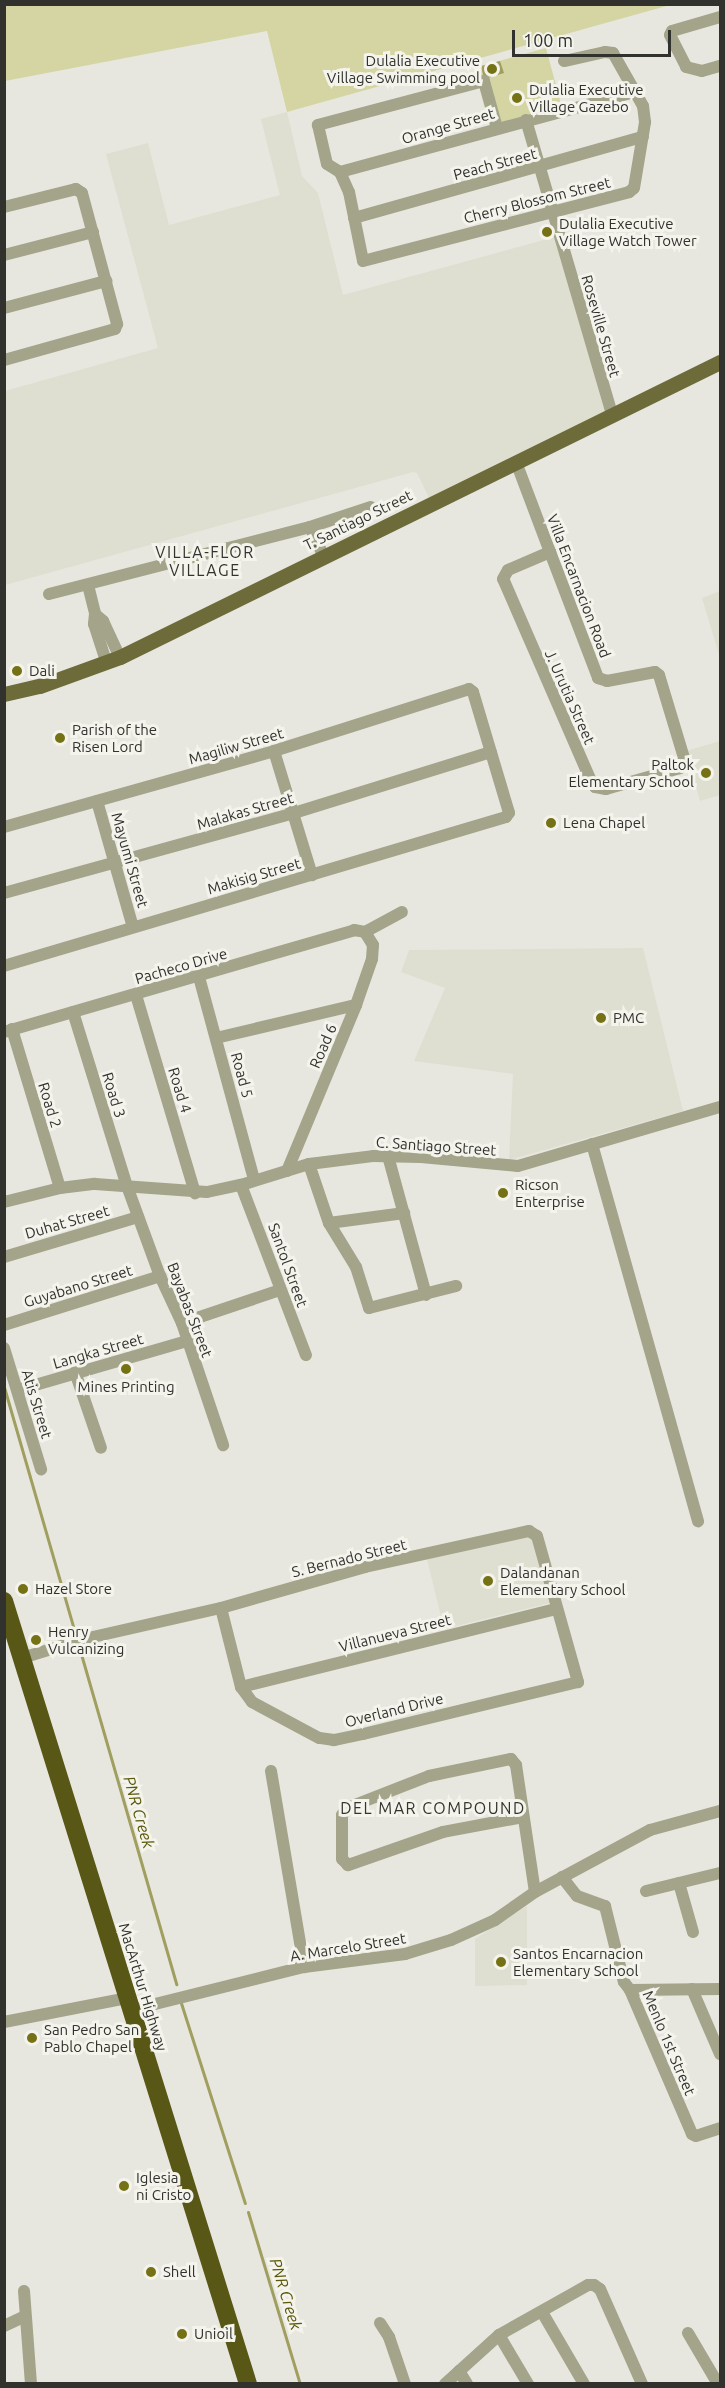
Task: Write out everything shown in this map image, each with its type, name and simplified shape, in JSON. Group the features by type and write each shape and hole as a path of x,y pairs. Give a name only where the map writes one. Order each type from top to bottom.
{"highway":[{"name":"MacArthur Highway","path":"4,1601 248,2384"}],"main road":[{"name":"T. Santiago Street","path":"4,694 40,686 113,660 720,362"}],"street":[{"path":"720,17 672,31 670,35 686,68 702,71 720,66"},
{"name":"Cherry Blossom Street","path":"354,218 363,261 629,192 634,188 643,137 643,106 609,51 564,61"},
{"path":"354,218 349,192 340,172 327,164 318,125 484,81 497,128"},
{"name":"Orange Street","path":"340,172 634,92"},
{"name":"Roseville Street","path":"526,120 612,414"},
{"name":"Peach Street","path":"354,218 643,137"},
{"path":"4,207 76,189 82,193 117,324 115,329 4,360"},
{"path":"4,255 93,232"},
{"path":"4,308 106,281"},
{"name":"Villa Encarnacion Road","path":"516,462 598,678 607,681 655,672 659,675 685,761"},
{"path":"48,594 310,527 372,507"},
{"path":"310,527 324,557"},
{"name":"J. Urutia Street","path":"550,552 508,570 503,579 595,787 606,789 680,768 685,761"},
{"path":"88,585 95,614 94,624 113,660"},
{"name":"Magiliw Street","path":"4,827 274,751 469,689 473,692 491,752"},
{"path":"274,751 312,875"},
{"name":"Makisig Street","path":"4,966 506,817 509,813 491,752"},
{"name":"Malakas Street","path":"4,893 294,813 491,752"},
{"name":"Mayumi Street","path":"97,801 133,927"},
{"path":"365,932 402,912"},
{"name":"Pacheco Drive","path":"8,1031 354,930 365,932"},
{"name":"Road 6","path":"287,1171 356,1005 372,959 372,945 365,932"},
{"name":"Road 5","path":"199,977 254,1180"},
{"name":"Road 4","path":"135,995 195,1192"},
{"path":"216,1038 356,1005"},
{"name":"Road 3","path":"73,1012 127,1186"},
{"name":"Road 2","path":"8,1031 60,1188"},
{"name":"C. Santiago Street","path":"4,1202 60,1188 95,1184 195,1192 241,1185 309,1164 344,1158 388,1156 518,1166 720,1107"},
{"path":"592,1144 698,1521"},
{"path":"388,1156 426,1295"},
{"path":"309,1164 329,1223 356,1267 369,1308 456,1286"},
{"name":"Santol Street","path":"241,1185 306,1355"},
{"name":"Bayabas Street","path":"127,1186 160,1276 182,1323 223,1445"},
{"path":"329,1223 404,1214"},
{"name":"Duhat Street","path":"4,1257 138,1217"},
{"name":"Guyabano Street","path":"4,1325 160,1276"},
{"path":"182,1323 280,1290"},
{"name":"Langka Street","path":"18,1390 187,1341"},
{"name":"Atis Street","path":"4,1348 41,1469"},
{"path":"75,1372 101,1448"},
{"name":"S. Bernado Street","path":"22,1658 84,1639 221,1608 365,1568 529,1530 537,1536 578,1682"},
{"path":"221,1608 241,1687"},
{"name":"Villanueva Street","path":"241,1687 557,1609"},
{"name":"Overland Drive","path":"241,1687 252,1702 277,1718 319,1738 334,1740 578,1682"},
{"path":"522,1817 443,1832 348,1865 342,1859 342,1815 347,1808 429,1776 511,1759 516,1765 535,1892"},
{"path":"271,1771 304,1967"},
{"name":"A. Marcelo Street","path":"4,2022 129,2004 304,1967 405,1954 451,1940 495,1920 535,1892 650,1830 720,1811"},
{"path":"646,1891 720,1873"},
{"name":"Menlo 1st Street","path":"562,1877 578,1896 605,1906 621,1972 692,2134 696,2136 720,2128"},
{"path":"679,1883 693,1932"},
{"path":"692,1989 720,2054"},
{"path":"630,1990 720,1989"},
{"path":"445,2384 485,2344 588,2285 594,2285 600,2289 642,2384"},
{"path":"24,2291 31,2384"},
{"path":"542,2312 584,2384"},
{"path":"4,2326 25,2316"},
{"path":"380,2323 389,2337 405,2384"},
{"path":"688,2333 718,2384"},
{"path":"499,2335 528,2384"},
{"path":"459,2372 467,2384"}],"shaded area":[{"name":"Dulalia Executive Village Swimming pool","path":"500,61 504,73 484,79 481,66"},
{"path":"287,112 302,176 318,193 343,295 555,237 605,412 430,500 417,473 413,472 5,585 5,391 158,348 106,154 148,143 169,225 280,195 261,119"},
{"path":"720,591 720,658 702,598"},
{"name":"Paltok Elementary School","path":"720,741 720,795 700,801 686,751"},
{"path":"643,948 683,1111 509,1160 513,1074 414,1061 445,988 401,972 409,950"},
{"name":"Dalandanan Elementary School","path":"532,1535 550,1603 444,1629 427,1559"},
{"name":"Santos Encarnacion Elementary School","path":"527,1906 527,1985 475,1986 475,1939"}],"green space":[{"path":"5,4 670,5 287,112 267,31 5,81"},
{"path":"546,48 562,108 490,127 474,68"}],"waterway":[{"name":"PNR Creek","path":"4,1387 74,1629"},
{"name":"PNR Creek","path":"79,1647 176,1984"},
{"name":"PNR Creek","path":"181,2003 245,2203"},
{"name":"PNR Creek","path":"248,2212 300,2384"}],"place":[{"name":"Dulalia Executive Village Swimming pool","path":"492,69"},
{"name":"Dulalia Executive Village Gazebo","path":"517,98"},
{"name":"Dulalia Executive Village Watch Tower","path":"547,232"},
{"name":"Dali","path":"17,671"},
{"name":"Parish of the Risen Lord","path":"60,738"},
{"name":"Paltok Elementary School","path":"706,773"},
{"name":"Lena Chapel","path":"551,823"},
{"name":"PMC","path":"601,1018"},
{"name":"Ricson Enterprise","path":"503,1193"},
{"name":"Mines Printing","path":"126,1369"},
{"name":"Dalandanan Elementary School","path":"488,1581"},
{"name":"Hazel Store","path":"23,1589"},
{"name":"Henry Vulcanizing","path":"36,1640"},
{"name":"Santos Encarnacion Elementary School","path":"501,1962"},
{"name":"San Pedro San Pablo Chapel","path":"32,2038"},
{"name":"Iglesia ni Cristo","path":"124,2186"},
{"name":"Shell","path":"151,2272"},
{"name":"Unioil","path":"182,2334"}],"district":[{"name":"VILLA-FLOR VILLAGE","path":"205,561"},
{"name":"DEL MAR COMPOUND","path":"433,1808"}]}
